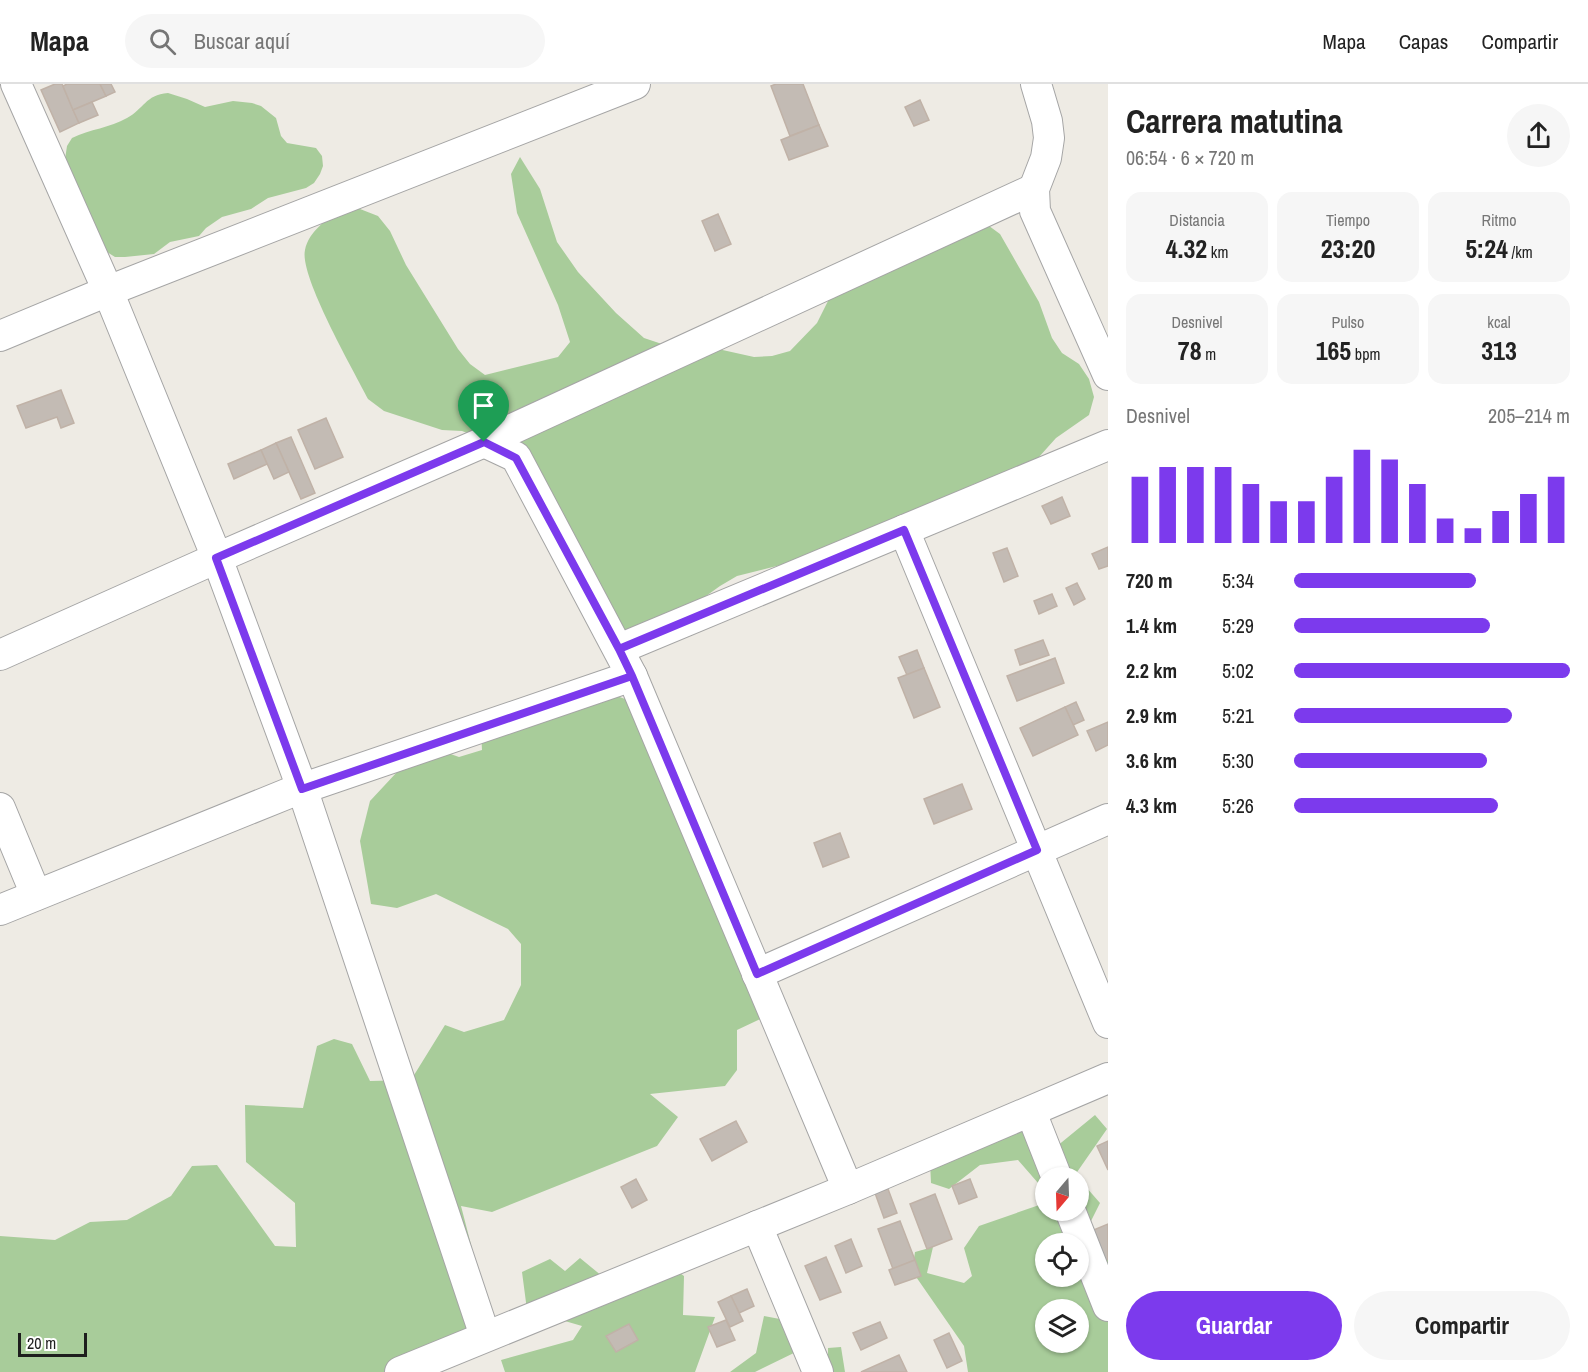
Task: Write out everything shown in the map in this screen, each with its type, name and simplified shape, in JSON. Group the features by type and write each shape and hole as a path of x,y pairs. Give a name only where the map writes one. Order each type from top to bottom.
{"street":[{"path":"16,84 108,291 216,558 302,789 485,1336"},
{"path":"0,336 108,291 634,84"},
{"path":"1036,84 1047,121 1049,138 1046,158 1034,189 1035,211 1108,375"},
{"path":"0,655 484,442 1034,189"},
{"path":"484,442 516,458 619,649 848,1189"},
{"path":"619,649 1108,445"},
{"path":"904,530 1108,1023"},
{"path":"0,910 302,789 632,676"},
{"path":"0,808 36,895"},
{"path":"757,974 1108,819"},
{"path":"400,1372 848,1189 1108,1078"},
{"path":"1031,1112 1053,1167"},
{"path":"1074,1221 1108,1306"},
{"path":"757,1226 818,1372"}],"green space":[{"path":"168,93 205,107 233,101 261,106 276,118 281,136 287,143 316,148 322,156 323,166 314,183 306,188 268,198 251,209 222,217 199,236 170,242 154,254 115,257 107,252 64,166 67,146 72,138 120,121 133,114 154,96"},
{"path":"520,157 540,189 557,242 578,272 616,313 644,338 680,350 718,349 754,357 772,356 790,351 817,323 843,271 855,255 945,226 985,223 1000,234 1039,302 1052,338 1062,353 1079,364 1089,379 1094,397 1089,415 1056,438 1030,467 974,484 871,542 737,576 688,609 614,634 516,452 462,431 442,430 384,411 368,399 319,301 305,263 307,243 319,226 340,208 360,209 378,216 390,231 406,265 458,349 470,364 485,375 558,357 570,342 558,305 517,213 511,174"},
{"path":"609,693 633,702 773,1013 737,1030 737,1070 725,1086 650,1094 678,1117 657,1146 492,1212 461,1206 491,1322 397,1372 0,1372 0,1236 55,1240 90,1222 127,1220 171,1196 192,1166 217,1165 275,1246 296,1247 295,1203 246,1162 245,1105 303,1108 317,1046 334,1039 352,1044 370,1081 411,1080 445,1025 464,1032 504,1020 521,985 521,944 508,929 436,894 397,908 371,904 360,841 370,801 425,745 459,757 482,750 481,731"},
{"path":"1095,1115 1107,1129 1081,1167 1035,1167 1035,1180 1018,1160 980,1165 949,1189 931,1183 930,1162 1023,1129 1051,1151"},
{"path":"1089,1190 1100,1203 1085,1233 1035,1233 1035,1287 1089,1287 1089,1242 1108,1256 1108,1372 968,1372 964,1346 912,1271 915,1252 933,1247 927,1273 964,1283 972,1276 964,1248 979,1226 1035,1206 1035,1221 1089,1221"},
{"path":"580,1258 608,1281 669,1265 684,1276 683,1315 715,1317 695,1372 505,1372 501,1360 573,1340 582,1326 527,1310 522,1272 550,1259 565,1271"},
{"path":"764,1316 801,1323 800,1350 755,1372 730,1372 756,1353"},
{"path":"841,1347 845,1372 828,1372 828,1348"}],"building":[{"path":"55,84 62,84 79,123 60,132 41,90"},
{"path":"100,84 106,96 73,110 63,86"},
{"path":"100,84 111,84 115,92 106,96"},
{"path":"803,84 819,125 790,136 771,86"},
{"path":"920,100 929,120 914,126 905,107"},
{"path":"92,102 98,115 79,123 73,110"},
{"path":"819,125 828,146 789,160 781,140"},
{"path":"718,214 731,244 715,251 702,221"},
{"path":"61,390 74,423 61,428 57,417 26,428 17,406"},
{"path":"326,418 343,457 315,469 298,430"},
{"path":"291,437 315,493 301,499 276,443"},
{"path":"276,443 289,472 274,479 261,450"},
{"path":"261,450 267,464 234,479 228,464"},
{"path":"1062,497 1070,516 1051,524 1042,506"},
{"path":"1108,547 1108,566 1099,569 1092,554"},
{"path":"1007,548 1018,576 1004,582 993,553"},
{"path":"1077,583 1085,599 1074,605 1066,588"},
{"path":"1052,594 1057,606 1039,614 1034,601"},
{"path":"1043,640 1049,655 1020,665 1015,650"},
{"path":"917,650 924,668 907,675 899,657"},
{"path":"1055,658 1064,683 1017,701 1007,676"},
{"path":"924,668 940,707 914,718 898,678"},
{"path":"1076,702 1084,720 1073,725 1065,707"},
{"path":"1065,707 1078,735 1033,756 1020,728"},
{"path":"1108,722 1108,745 1096,751 1087,731"},
{"path":"962,784 972,809 934,824 924,799"},
{"path":"840,833 849,857 823,867 814,843"},
{"path":"736,1121 747,1142 712,1161 700,1139"},
{"path":"1108,1141 1108,1170 1097,1146"},
{"path":"636,1179 647,1200 632,1208 621,1187"},
{"path":"970,1179 977,1197 959,1204 952,1186"},
{"path":"888,1189 897,1213 884,1218 875,1193"},
{"path":"935,1194 952,1239 927,1249 910,1204"},
{"path":"900,1221 915,1260 893,1269 878,1229"},
{"path":"1108,1224 1108,1259 1102,1262 1089,1232"},
{"path":"851,1239 862,1266 846,1273 835,1246"},
{"path":"826,1257 841,1292 820,1300 805,1266"},
{"path":"915,1260 921,1276 895,1285 889,1270"},
{"path":"747,1289 754,1306 739,1313 731,1296"},
{"path":"731,1296 743,1321 730,1327 718,1302"},
{"path":"726,1320 735,1340 717,1347 708,1327"},
{"path":"880,1322 887,1338 861,1350 853,1333"},
{"path":"629,1324 638,1340 616,1352 606,1336"},
{"path":"949,1333 962,1361 947,1368 934,1340"},
{"path":"899,1355 907,1372 861,1372"}],"route":[{"path":"484,442 216,558 302,789 632,676 619,649 904,530 1037,850 757,974 632,676 619,649 516,458 484,442"}]}
